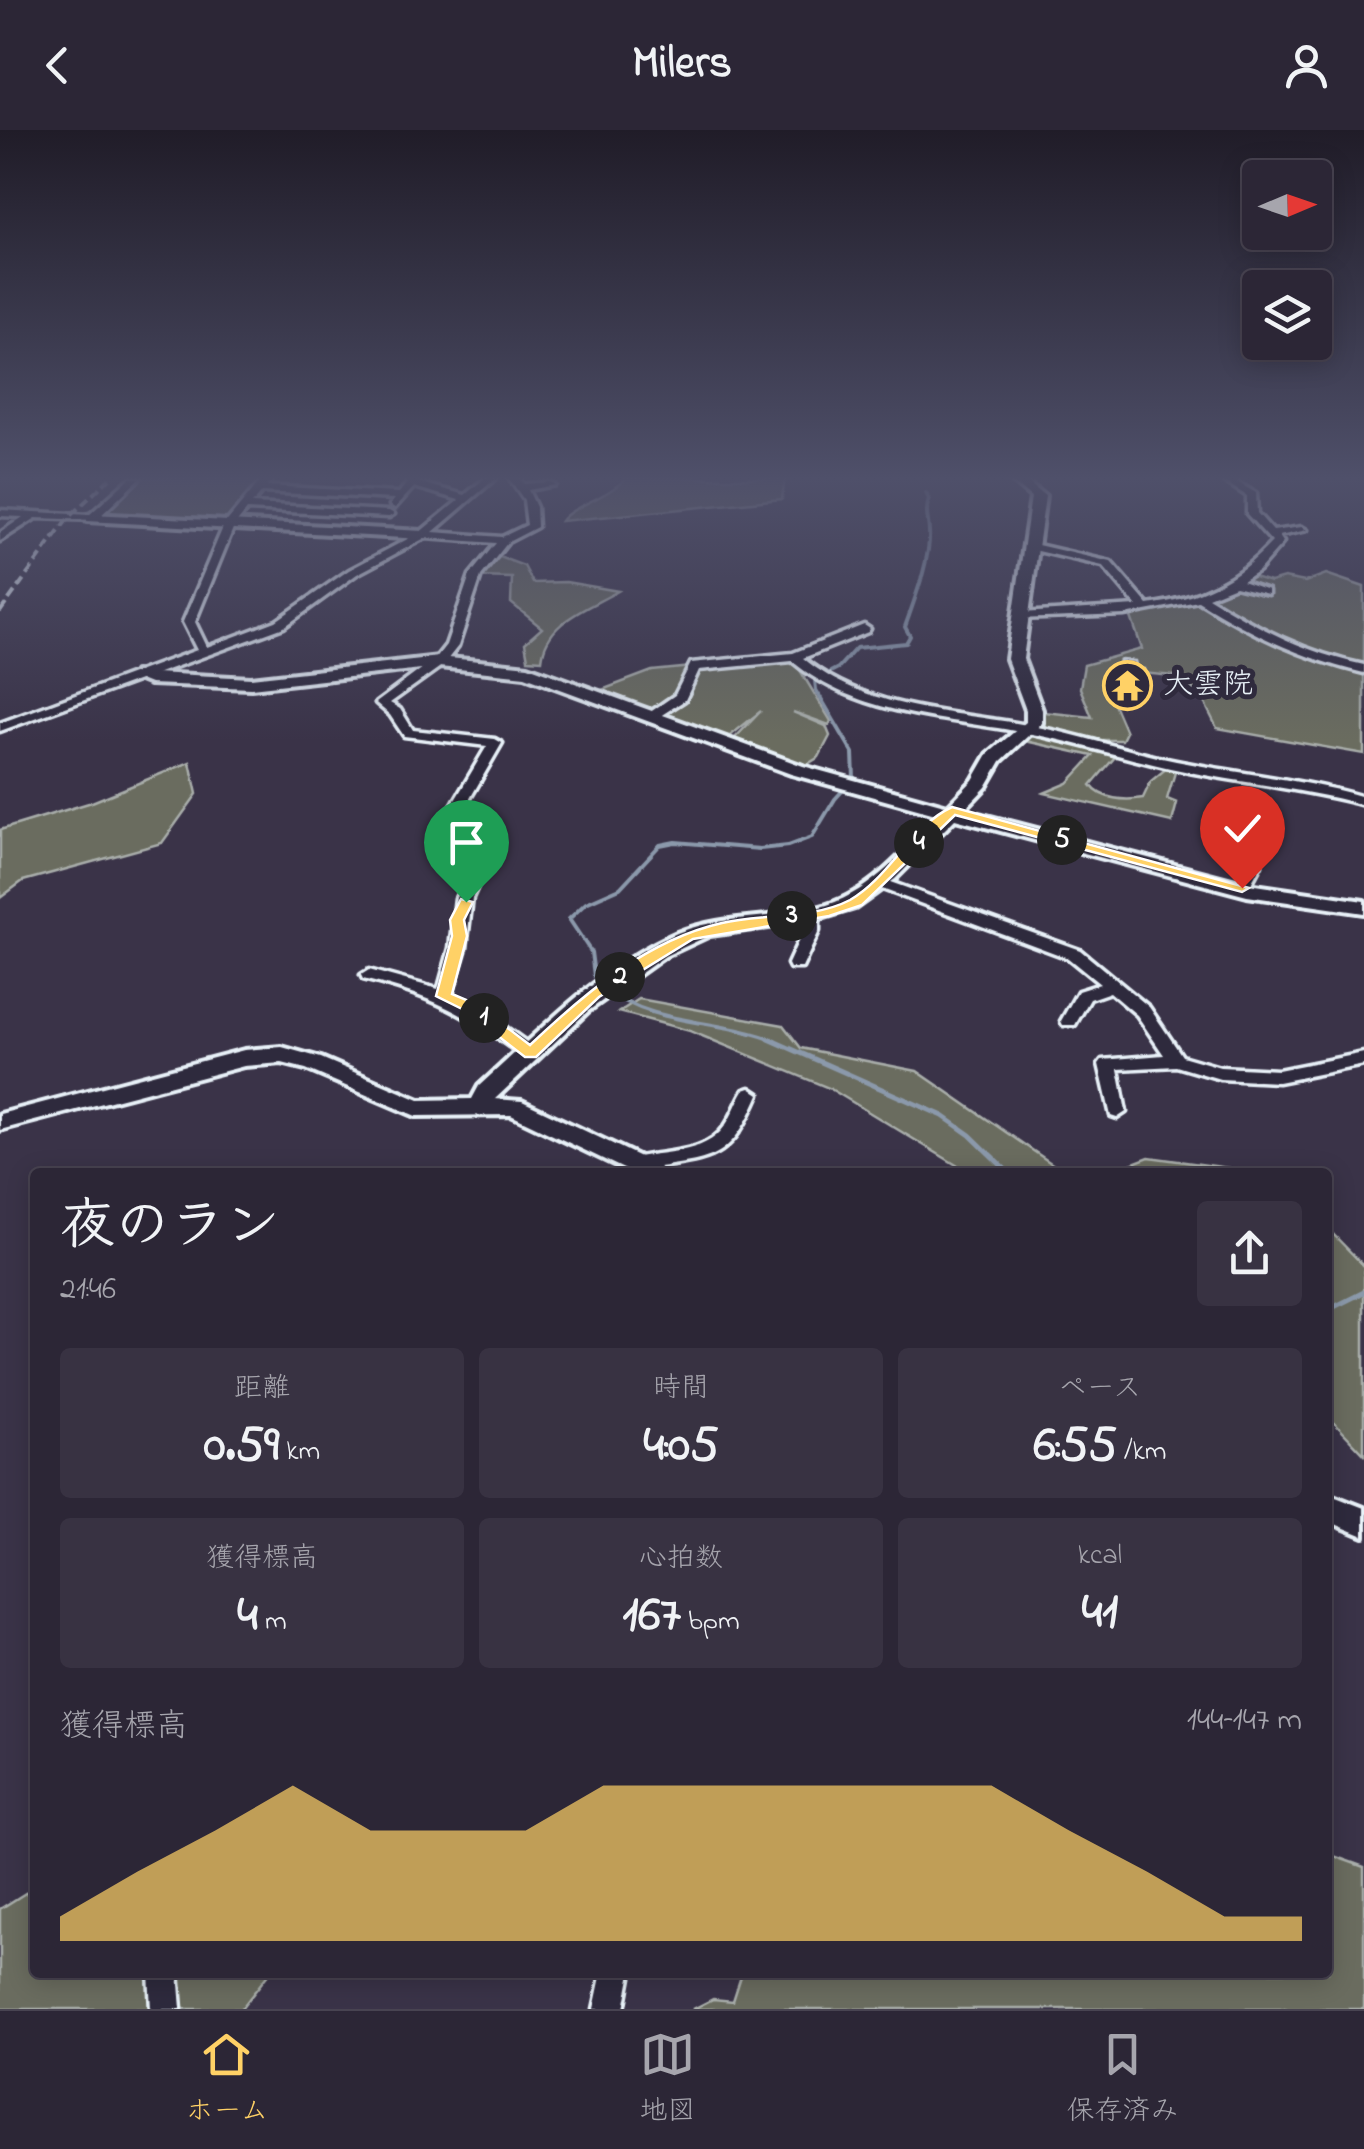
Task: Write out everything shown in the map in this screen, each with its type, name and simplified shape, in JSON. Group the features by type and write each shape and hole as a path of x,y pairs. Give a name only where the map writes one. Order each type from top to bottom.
{"street":[{"path":"204,652 190,622 213,566"},
{"path":"0,727 280,624 365,566"},
{"path":"444,996 456,954 457,920 466,902 467,882 477,871 442,834 495,743 409,733 395,712 382,703 439,662 452,646 476,574 483,566"},
{"path":"480,1107 488,1092 603,988 688,936 857,902 879,883 980,783 994,758 1034,723 1034,710 1016,660 1027,566"},
{"path":"1108,566 1145,609"},
{"path":"1021,617 1145,609 1235,582 1256,566"},
{"path":"1235,582 1264,592"},
{"path":"1198,596 1248,628 1295,651 1364,669"},
{"path":"652,715 680,697 695,666 741,665 795,657 864,629"},
{"path":"795,657 819,678 901,706 1027,728 1172,764 1304,783 1364,801"},
{"path":"141,675 150,679 251,683 439,662 540,674 797,770 1242,888 1364,906"},
{"path":"1213,826 1254,865 1242,888"},
{"path":"879,883 1050,942 1074,954 1143,1011 1176,1060"},
{"path":"796,964 811,931 811,914"},
{"path":"370,975 414,984 471,1008 530,1053"},
{"path":"1069,1021 1084,995 1112,985"},
{"path":"0,1122 282,1055 313,1063 416,1108 514,1108 643,1168 700,1163 728,1140 750,1094"},
{"path":"1117,1112 1108,1064 1176,1060 1220,1074 1278,1076 1364,1059"},
{"path":"1332,1509 1364,1522"},
{"path":"163,1978 166,2009"},
{"path":"609,2009 616,1978"}],"green space":[{"path":"488,566 523,566 533,583 566,582 618,591 560,626 551,635 542,660 528,659 525,643 542,628 511,603 512,578 477,577"},
{"path":"1326,574 1364,587 1364,754 1217,728 1200,694 1174,676 1109,670 1108,690 1126,732 1122,740 1100,740 1032,724 1035,711 1092,717 1080,688 1084,665 1142,649 1129,611 1163,608 1248,575 1270,582 1284,578 1305,582"},
{"path":"792,657 831,721 829,725 793,712 826,726 830,736 819,757 806,765 734,739 761,711 725,740 599,691 652,671"},
{"path":"1034,730 1108,750 1115,757 1091,785 1107,796 1143,798 1151,781 1168,767 1176,769 1167,799 1177,803 1172,822 1044,793 1068,783 1093,756 1021,740"},
{"path":"190,762 197,794 162,843 23,881 0,898 0,830 92,802"},
{"path":"639,999 783,1025 801,1048 917,1071 1058,1168 961,1168 829,1088 690,1031 619,1012"},
{"path":"1149,1157 1229,1168 1120,1168"},
{"path":"1332,1233 1364,1266 1364,1454 1332,1420"},
{"path":"1332,1855 1364,1867 1364,2009 693,2009 713,1999 733,2001 740,1978 1332,1978"},
{"path":"30,1890 30,1978 265,1978 241,2009 0,2009 0,1909"}],"building":[{"path":"1120,660 1135,661 1137,669 1144,669 1147,682 1118,680 1114,667 1122,668"}],"waterway":[{"path":"601,983 594,976 591,952 569,919 586,903 620,888 660,845 675,842 760,849 788,846 812,837 835,799 854,778 853,753 816,690 815,680 838,668 856,648 906,643 910,636 905,627 924,566"},
{"path":"609,990 645,1010 775,1041"},
{"path":"769,1039 943,1116 970,1135 1004,1168"},
{"path":"1332,1308 1364,1292"}],"railway":[{"path":"0,612 34,566"}],"place":[{"name":"大雲院","path":"1128,686"}],"route":[{"path":"466,902 457,920 460,936 444,996 471,1008 530,1053 594,994 688,936 726,926 829,912 857,902 952,810 1242,888"}]}
